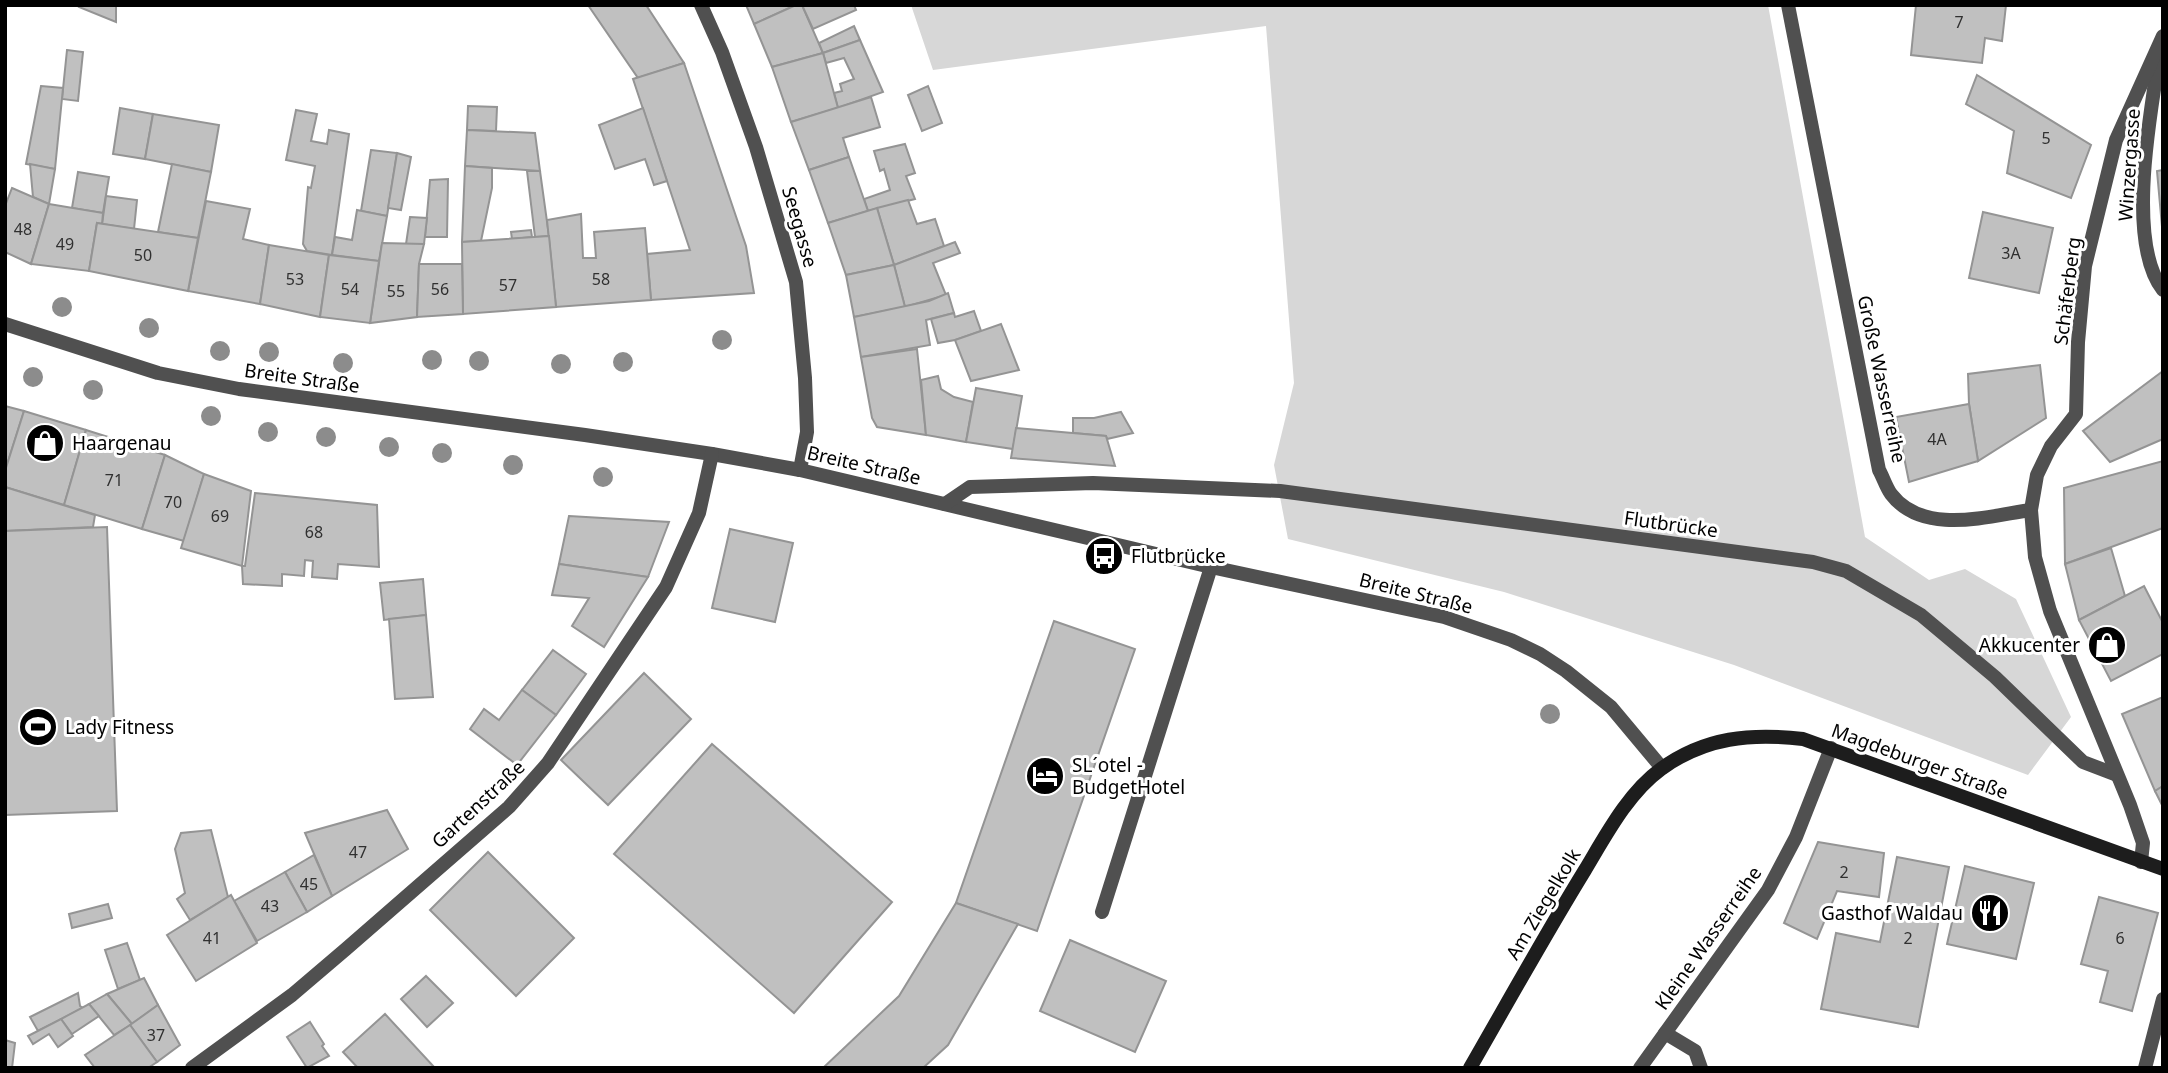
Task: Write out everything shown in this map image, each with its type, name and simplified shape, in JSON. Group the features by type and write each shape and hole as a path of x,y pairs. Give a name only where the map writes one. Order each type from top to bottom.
{"main road":[{"name":"Magdeburger Straße","path":"1662,768 1702,747 1735,737 1782,736 1803,739 2163,869"},
{"name":"Am Ziegelkolk","path":"1470,1068 1608,833 1636,794 1662,768"}],"street":[{"name":"Seegasse","path":"701,5 722,52 756,147 796,282 807,432 800,470"},
{"name":"Große Wasserreihe","path":"1788,5 1879,470 1892,495 1910,511 1930,518 1956,520 2031,510"},
{"name":"Schäferberg","path":"2031,510 2037,475 2051,446 2076,414 2078,342 2085,266 2116,140 2162,38"},
{"name":"Winzergasse","path":"2162,38 2148,134 2144,239 2149,266 2163,290"},
{"name":"Breite Straße","path":"5,324 158,373 239,389 712,454 800,470 1211,567 1444,617 1511,640 1540,654 1611,707 1662,768"},
{"name":"Gartenstraße","path":"192,1068 310,979 509,807 548,763 666,587 699,513 712,454"},
{"name":"Flutbrücke","path":"945,504 970,486 1093,483 1280,491 1813,562 1846,571 1921,615 1995,677 2083,762 2117,775"},
{"path":"2031,510 2035,557 2050,611 2143,843 2141,862"},
{"path":"1102,912 1211,567"},
{"name":"Kleine Wasserreihe","path":"1640,1068 1768,890 1796,837 1831,748"},
{"path":"2145,1068 2163,999"},
{"path":"1665,1033 1695,1051 1701,1068"}],"shaded area":[{"path":"911,5 1768,5 1865,537 1929,580 1965,569 2016,599 2071,717 2028,775 1734,665 1504,592 1288,539 1274,465 1294,383 1266,26 933,70"}],"building":[{"path":"116,5 116,22 79,7"},
{"path":"588,5 646,5 684,63 638,78"},
{"path":"746,5 796,5 754,24"},
{"path":"796,5 802,5 823,53 772,67 754,24"},
{"path":"802,5 854,5 856,10 813,29"},
{"path":"1916,5 2006,5 2002,41 1985,38 1982,63 1911,55"},
{"path":"854,26 860,40 823,53 819,43"},
{"path":"860,40 883,92 838,108 834,93 842,91 840,84 854,79 844,58 826,63 823,53"},
{"path":"67,50 83,52 78,101 62,99"},
{"path":"823,53 838,108 791,122 772,67"},
{"path":"684,63 746,246 754,293 651,300 647,254 690,250 633,79"},
{"path":"1977,75 2091,145 2071,198 2007,173 2014,131 1966,104"},
{"path":"41,86 63,88 55,169 26,164"},
{"path":"928,86 942,123 922,131 908,95"},
{"path":"871,97 880,127 843,138 849,157 809,170 791,122"},
{"path":"468,106 497,107 496,131 467,130"},
{"path":"120,108 153,114 145,159 113,154"},
{"path":"643,108 667,181 654,185 645,159 615,169 599,125"},
{"path":"296,110 317,114 311,141 327,144 329,130 349,134 332,255 307,251 303,244 308,187 311,188 315,166 286,160"},
{"path":"153,114 219,125 211,172 145,159"},
{"path":"467,130 535,133 540,171 465,166"},
{"path":"905,144 915,173 906,176 915,199 868,211 864,199 890,190 884,169 880,171 874,151"},
{"path":"371,150 397,153 387,216 361,211"},
{"path":"397,153 411,157 401,210 388,208"},
{"path":"849,157 868,211 828,223 809,170"},
{"path":"30,164 55,169 49,204 33,197"},
{"path":"172,164 211,172 198,238 158,232"},
{"path":"465,166 492,168 492,188 481,241 462,242"},
{"path":"2163,170 2163,238 2157,171"},
{"path":"527,171 540,171 549,236 535,237"},
{"path":"78,172 109,177 103,213 72,208"},
{"path":"448,179 447,237 425,237 430,180"},
{"path":"12,188 49,204 31,264 5,252 5,206"},
{"path":"106,196 137,200 134,229 102,224"},
{"path":"908,200 917,224 935,219 944,246 894,265 877,208"},
{"path":"206,201 250,209 243,239 269,245 260,304 188,291"},
{"path":"49,204 103,213 102,224 97,223 89,271 31,264"},
{"path":"877,208 894,265 846,275 828,223"},
{"path":"357,210 387,216 379,261 332,255 335,237 352,240"},
{"path":"1983,212 2053,228 2039,293 1969,278"},
{"path":"581,214 583,258 596,258 594,232 645,228 651,300 556,307 547,220"},
{"path":"410,217 427,218 424,244 406,244"},
{"path":"97,223 198,238 188,291 89,271"},
{"path":"531,230 532,237 512,239 511,232"},
{"path":"549,236 556,307 463,314 462,242"},
{"path":"955,242 960,253 933,263 946,295 905,307 894,265"},
{"path":"382,243 424,244 419,264 417,317 370,323"},
{"path":"269,245 329,255 320,317 260,304"},
{"path":"329,255 379,261 370,323 320,317"},
{"path":"419,264 462,264 463,314 417,317"},
{"path":"894,265 905,307 854,317 846,275"},
{"path":"948,293 954,313 926,320 930,345 861,357 854,317 929,301"},
{"path":"974,311 981,331 938,343 931,319 954,313 955,317"},
{"path":"1001,324 1019,370 971,381 955,340"},
{"path":"917,349 926,435 877,427 872,418 861,357"},
{"path":"2040,365 2046,418 1978,461 1969,404 1968,374"},
{"path":"2163,371 2163,439 2110,462 2083,431"},
{"path":"938,376 941,389 954,397 973,402 966,442 926,435 921,380"},
{"path":"976,388 1022,396 1013,449 966,442"},
{"path":"1969,404 1978,461 1909,482 1896,417"},
{"path":"5,406 24,411 5,471"},
{"path":"24,411 86,430 64,505 5,487 5,471"},
{"path":"1121,412 1133,433 1107,439 1106,436 1073,433 1073,418 1094,418"},
{"path":"1016,428 1106,436 1115,466 1011,458"},
{"path":"86,430 165,455 142,529 64,505"},
{"path":"165,455 204,474 184,541 142,529"},
{"path":"2163,461 2163,528 2065,564 2064,488"},
{"path":"204,474 251,491 242,566 181,548"},
{"path":"5,487 95,515 93,527 5,531"},
{"path":"255,493 377,505 379,567 338,564 337,579 312,577 313,561 305,560 304,576 282,574 282,586 243,584 242,566 245,566"},
{"path":"569,516 669,522 648,577 559,564"},
{"path":"107,527 117,811 5,815 5,531"},
{"path":"730,529 793,543 775,622 712,608"},
{"path":"2111,548 2125,596 2079,620 2065,564"},
{"path":"559,564 648,577 604,647 572,626 589,598 552,595"},
{"path":"423,579 426,615 384,620 380,583"},
{"path":"2144,586 2163,623 2163,654 2111,681 2079,620"},
{"path":"426,615 433,697 395,699 389,619"},
{"name":"SL´otel - BudgetHotel","path":"1054,621 1135,649 1037,931 956,903"},
{"path":"553,650 586,674 556,715 522,690"},
{"path":"644,673 691,719 608,805 561,760"},
{"path":"522,690 556,715 517,765 470,729 484,709 499,720"},
{"path":"2163,697 2163,786 2155,791 2122,714"},
{"path":"712,744 892,902 794,1013 614,854"},
{"path":"2163,786 2163,807 2155,791"},
{"path":"387,810 408,849 332,896 305,833"},
{"path":"211,830 228,897 190,920 177,899 185,893 175,849 181,833"},
{"path":"1818,842 1884,853 1879,897 1837,891 1817,939 1784,923"},
{"path":"488,852 574,938 516,996 430,910"},
{"path":"314,855 332,896 307,912 285,872"},
{"path":"1897,857 1949,867 1918,1027 1821,1009 1836,933 1880,942"},
{"name":"Gasthof Waldau","path":"1965,866 2034,883 2016,959 1947,944"},
{"path":"285,872 307,912 257,941 234,901"},
{"path":"231,895 257,943 196,981 167,935"},
{"path":"2099,897 2158,913 2132,1011 2100,1002 2108,971 2081,964"},
{"path":"956,903 1018,924 948,1045 923,1068 823,1068 899,996"},
{"path":"108,904 112,918 72,928 69,914"},
{"path":"1070,940 1166,981 1135,1052 1040,1011"},
{"path":"127,943 140,980 118,989 105,950"},
{"path":"426,976 453,1003 427,1027 401,999"},
{"path":"144,978 158,1005 132,1024 107,994"},
{"path":"78,993 80,1006 83,1008 38,1031 30,1017"},
{"path":"107,994 132,1024 114,1035 89,1004"},
{"path":"89,1004 99,1016 72,1034 61,1019"},
{"path":"158,1005 180,1045 157,1062 130,1025"},
{"path":"385,1014 435,1068 358,1068 343,1052"},
{"path":"61,1019 73,1036 58,1047 49,1034 33,1044 28,1036"},
{"path":"310,1022 329,1056 307,1068 287,1037"},
{"path":"130,1025 157,1062 148,1068 95,1068 85,1055"},
{"path":"5,1040 15,1043 12,1068 5,1068"}],"place":[{"name":"Haargenau","path":"45,443"},
{"name":"Flutbrücke","path":"1104,556"},
{"name":"Akkucenter","path":"2107,645"},
{"name":"Lady Fitness","path":"38,727"},
{"name":"SL´otel - BudgetHotel","path":"1045,776"},
{"name":"Gasthof Waldau","path":"1990,913"}]}
